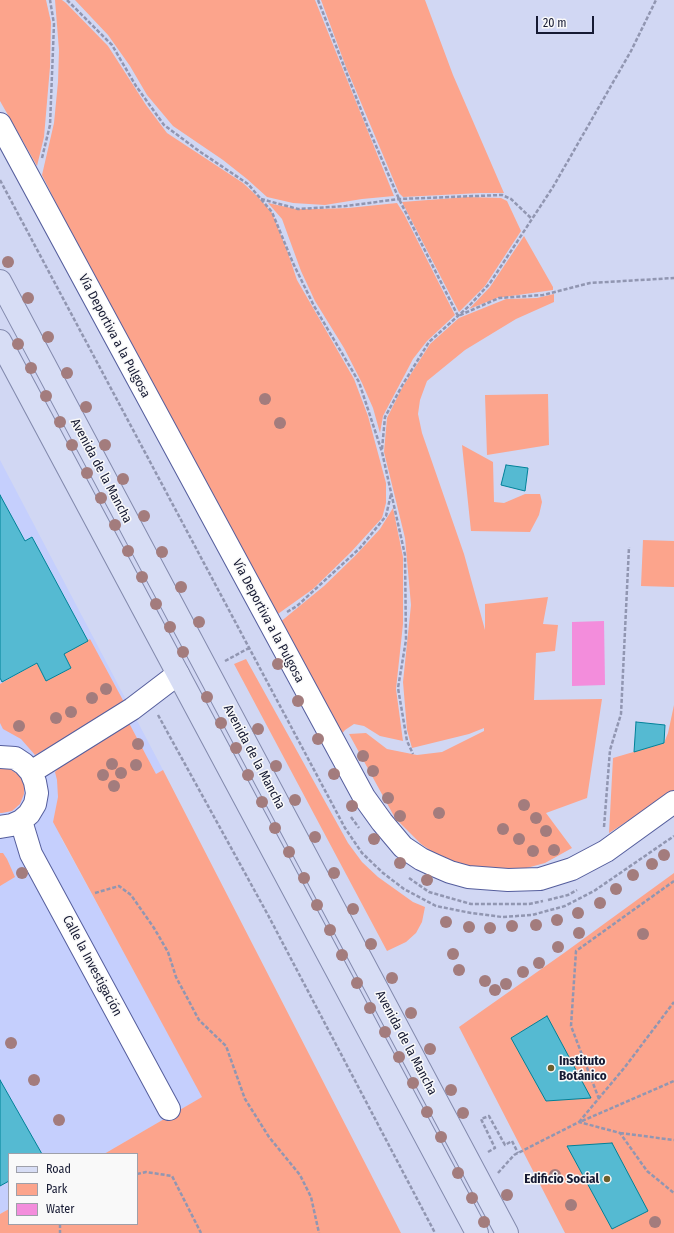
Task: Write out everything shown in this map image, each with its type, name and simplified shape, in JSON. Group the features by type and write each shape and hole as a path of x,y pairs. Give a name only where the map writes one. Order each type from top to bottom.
{"main road":[{"name":"Avenida de la Mancha","path":"0,281 507,1233"},
{"name":"Avenida de la Mancha","path":"0,341 477,1233"}],"street":[{"name":"Vía Deportiva a la Pulgosa","path":"0,124 364,797 403,847 434,865 450,872 468,877 526,880 554,875 572,869 606,851 674,802"},
{"path":"31,772 132,709 178,674"},
{"path":"0,756 15,758 24,764 31,772 37,793 35,804 29,814 21,821 12,825 0,827"},
{"name":"Calle la Investigación","path":"21,821 31,854 169,1109"}],"path":[{"path":"34,188 50,125 54,24 50,0"},
{"path":"67,0 112,45 136,86 164,125 248,184 272,212 293,263 314,306 359,382 382,452 405,555 406,640 398,688 407,741 412,754"},
{"path":"318,0 367,125 399,200 458,316"},
{"path":"382,452 385,417 402,384 429,342 458,316 490,283 553,187 631,51 656,0"},
{"path":"261,199 298,209 346,206 399,200 502,196 511,200 532,219"},
{"path":"458,316 499,298 543,295 590,283 674,278"},
{"path":"270,624 297,606 360,548 386,516 392,494"},
{"path":"606,851 603,836 610,750 621,714 629,547"},
{"path":"156,711 268,915 435,1233"},
{"path":"599,1099 571,1026 576,951 674,881"},
{"path":"95,893 119,886 131,895 154,928 168,952 176,977 199,1020 226,1046 245,1099 269,1137 300,1175 311,1197 319,1233"},
{"path":"579,1122 626,1067 674,1002"},
{"path":"486,1193 498,1172 514,1155 579,1122 674,1081"},
{"path":"492,1158 488,1152 495,1148 481,1119 489,1116 505,1145 512,1141 518,1153"},
{"path":"579,1122 620,1133 674,1140"},
{"path":"620,1133 647,1171 674,1193"},
{"path":"495,1165 498,1172"},
{"path":"138,1174 146,1172 172,1176 201,1233"}],"shaded area":[{"path":"0,460 163,770 61,838 203,1097 106,1153 8,1153 8,1210 0,1214"}],"green space":[{"path":"0,0 46,0 51,22 50,67 44,137 37,166 0,101"},
{"path":"55,0 62,0 66,3 108,46 146,105 167,133 243,183 272,213 297,280 354,379 368,416 386,483 386,503 382,518 351,552 313,589 275,616 104,299 42,175 54,123 58,82 59,50"},
{"path":"75,0 315,0 394,196 325,205 293,203 267,197 223,160 173,126 147,95 130,66 108,35"},
{"path":"321,0 425,0 453,75 504,193 403,197 399,193 346,67"},
{"path":"467,197 501,198 507,201 521,231 485,286 459,312 402,202"},
{"path":"268,203 296,209 319,209 348,208 397,203 455,315 427,341 413,359 383,416 380,433 373,408 362,383 344,348 315,301 301,271 282,219"},
{"path":"524,236 553,287 553,290 497,298 469,309 490,287"},
{"path":"554,294 554,302 516,319 465,350 427,381 420,400 418,414 422,433 464,554 485,630 485,604 548,597 543,624 558,625 555,651 536,653 534,700 602,699 587,798 546,813 572,848 545,863 519,870 487,869 449,863 421,844 395,818 349,734 366,733 387,749 417,755 442,752 484,731 484,728 469,734 412,748 407,730 403,682 411,605 405,538 384,452 387,418 402,388 430,344 459,318 506,299 537,298"},
{"path":"548,394 549,445 487,455 485,395"},
{"path":"462,445 493,462 494,502 504,503 525,494 540,494 542,502 539,515 530,532 471,531"},
{"path":"393,508 403,557 403,624 396,689 403,741 380,736 364,726 354,724 345,730 339,737 279,623 324,586 355,556 380,529"},
{"path":"643,540 674,541 674,587 641,586"},
{"path":"90,639 125,704 35,755 21,739 3,729 0,723 0,684 37,663 46,681 71,668 64,654"},
{"path":"246,659 348,843 362,862 378,877 413,902 425,907 422,922 416,933 406,942 387,951 234,664"},
{"path":"674,705 674,791 609,833 613,758 664,743 668,733"},
{"path":"129,723 156,774 163,770 401,1233 0,1233 0,1214 8,1210 8,1225 138,1225 138,1153 106,1153 202,1097 53,822 58,797 55,772 62,764"},
{"path":"0,767 10,769 19,775 24,784 24,794 20,804 12,811 2,813 0,813"},
{"path":"0,853 3,853 7,859 15,877 0,886"},
{"path":"674,873 674,1233 565,1233 459,1027"}],"water":[{"path":"604,621 605,685 572,686 572,622"}],"building":[{"path":"506,465 528,468 525,491 501,485"},
{"path":"0,495 25,541 32,537 88,641 64,654 71,668 46,681 37,663 2,682 0,678"},
{"path":"636,722 665,725 664,743 634,752"},
{"name":"Instituto Botánico","path":"547,1016 591,1098 546,1101 511,1038"},
{"path":"0,1080 41,1153 8,1153 8,1182 0,1186"},
{"name":"Edificio Social","path":"612,1143 648,1211 612,1229 567,1146"}],"place":[{"name":"Instituto Botánico","path":"551,1068"},
{"name":"Edificio Social","path":"607,1179"}]}
